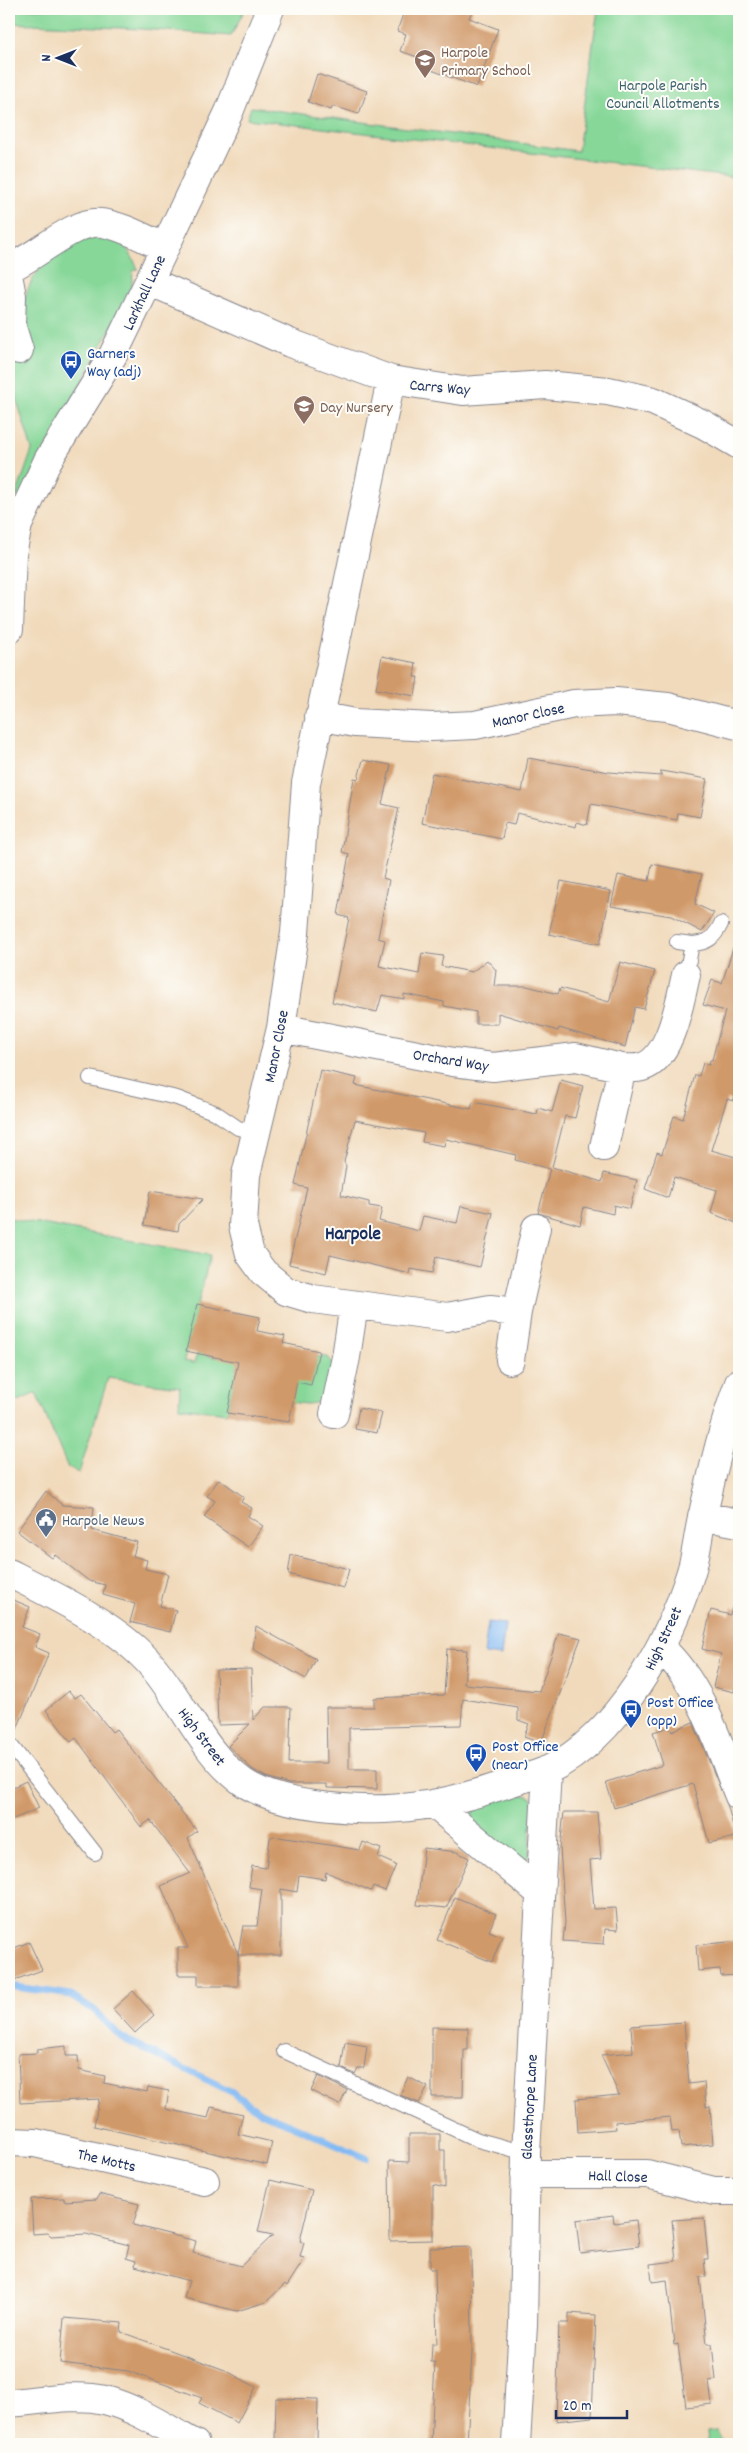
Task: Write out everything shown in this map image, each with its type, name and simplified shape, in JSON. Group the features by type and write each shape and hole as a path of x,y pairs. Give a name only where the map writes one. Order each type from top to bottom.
{"street":[{"name":"Larkhall Lane","path":"9,629 13,524 48,460 112,355 149,281 229,112 270,9"},
{"path":"9,268 29,258 66,233 83,225 102,223 164,247"},
{"path":"9,280 12,296 11,324 18,350"},
{"name":"Carrs Way","path":"149,281 290,343 391,380 463,391 545,385 608,391 653,401 703,424 739,444"},
{"name":"Manor Close","path":"391,380 306,783 294,933 281,1028 246,1175 243,1198 243,1226 250,1254 263,1272 286,1291 313,1299 447,1317 490,1309 517,1312"},
{"name":"Manor Close","path":"319,716 356,723 441,727 475,725 574,704 616,702 668,707 737,725"},
{"name":"Orchard Way","path":"281,1028 453,1062 485,1066 576,1057 622,1068 643,1067 661,1052 671,1034 686,975"},
{"path":"604,1147 622,1068"},
{"path":"510,1360 517,1312 536,1228"},
{"path":"334,1414 346,1357 354,1305"},
{"name":"High Street","path":"9,1573 65,1601 127,1642 153,1666 227,1768 245,1783 285,1800 342,1808 399,1809 434,1804 493,1788 547,1770 570,1756 615,1714 640,1682 660,1648 692,1571 702,1516 728,1412 739,1383"},
{"path":"702,1516 739,1523"},
{"path":"660,1648 675,1661 689,1682 710,1723 739,1796"},
{"name":"Glassthorpe Lane","path":"516,2444 523,2325 525,2164 540,1893 548,1792 547,1770"},
{"path":"434,1804 540,1893"},
{"name":"The Motts","path":"9,2142 35,2143 204,2181"},
{"name":"Hall Close","path":"525,2164 647,2174 714,2191 739,2191"},
{"path":"9,2403 64,2397 104,2400 144,2414 195,2444"}],"lane":[{"path":"677,942 704,943 714,937 721,924"},
{"path":"686,975 692,944"},
{"path":"90,1078 184,1100 216,1113 238,1128 257,1132"},
{"path":"9,1743 95,1853"},
{"path":"284,2051 478,2140 525,2164"}],"green space":[{"path":"9,9 245,9 231,36 142,29 9,23"},
{"name":"Harpole Parish Council Allotments","path":"598,9 739,9 739,178 247,119 251,107 578,151"},
{"path":"98,236 120,242 124,245 138,269 133,271 131,291 20,497 16,496 32,450 9,374 9,365 30,357 23,326 23,308 27,292 33,278 53,257 81,242"},
{"path":"9,1218 210,1255 184,1361 195,1363 199,1344 205,1355 216,1358 217,1353 328,1357 336,1368 325,1402 307,1404 272,1400 236,1374 227,1413 179,1407 180,1387 108,1378 79,1473 68,1468 36,1393 9,1405"},
{"path":"517,1794 529,1796 533,1800 529,1858 519,1860 470,1820 475,1808"},
{"path":"717,2430 724,2444 707,2444 706,2431"}],"water":[{"path":"488,1622 505,1624 501,1656 484,1654"}],"building":[{"path":"405,9 473,9 469,18 498,29 477,87 426,68 429,61 400,51 406,34 397,31"},
{"path":"317,74 367,91 359,114 333,106 331,110 308,102"},
{"path":"382,656 416,663 414,677 418,677 415,696 376,689"},
{"path":"528,758 609,772 661,776 661,771 707,779 700,817 678,813 677,820 591,804 587,825 577,822 576,827 517,813 514,825 505,823 502,839 422,823 432,773 522,792"},
{"path":"363,760 391,765 382,804 399,808 383,878 389,880 378,938 385,940 379,966 419,974 422,953 443,956 441,966 472,972 487,960 496,970 494,986 527,986 558,994 560,988 609,1002 620,962 655,971 644,1009 635,1007 625,1047 559,1028 558,1031 498,1013 498,1024 476,1024 476,1012 444,1006 444,1002 404,994 404,999 382,995 377,1012 332,1002 349,918 338,915 349,854 342,852 354,778 358,779"},
{"path":"652,864 702,874 695,904 714,913 702,932 671,916 611,906 618,875 649,881"},
{"path":"561,881 611,891 600,944 549,934"},
{"path":"735,942 739,942 739,1085 733,1101 727,1099 711,1150 739,1158 739,1224 711,1213 717,1190 674,1177 668,1198 645,1189 657,1152 662,1154 674,1116 683,1119 695,1075 699,1076 703,1063 709,1065 710,1060 712,1060 725,1011 703,1005 712,980 722,983"},
{"path":"320,1070 357,1078 355,1085 471,1109 473,1102 537,1114 538,1108 552,1112 561,1080 583,1086 575,1118 565,1116 552,1167 602,1182 604,1173 637,1180 630,1209 614,1205 613,1214 584,1207 580,1225 538,1213 550,1169 515,1160 516,1155 446,1139 444,1146 422,1142 424,1133 355,1120 344,1162 346,1166 341,1195 369,1202 369,1206 382,1208 379,1221 419,1231 423,1216 457,1223 461,1206 493,1213 480,1267 436,1257 432,1273 411,1269 410,1274 330,1255 326,1273 289,1264 307,1188 295,1185"},
{"path":"150,1191 203,1199 179,1224 178,1231 144,1225"},
{"path":"197,1304 260,1317 257,1331 285,1336 283,1343 319,1351 311,1385 297,1382 289,1422 227,1413 238,1362 186,1351"},
{"path":"359,1408 382,1413 377,1433 355,1429"},
{"path":"219,1479 244,1497 241,1502 252,1508 248,1516 263,1526 248,1547 204,1517 215,1501 207,1496"},
{"path":"46,1491 62,1505 94,1507 92,1530 137,1542 133,1556 147,1560 145,1569 168,1574 160,1606 176,1610 170,1632 130,1622 135,1604 103,1595 105,1585 89,1581 55,1555 52,1558 17,1531"},
{"path":"291,1555 349,1569 344,1588 288,1574"},
{"path":"9,1598 30,1607 22,1627 40,1634 35,1647 49,1653 14,1736 9,1734"},
{"path":"732,1607 739,1608 739,1671 734,1692 713,1687 721,1654 702,1649 711,1610 730,1615"},
{"path":"256,1626 316,1659 306,1679 253,1649"},
{"path":"559,1633 581,1638 541,1743 524,1737 529,1724 518,1720 518,1708 463,1699 461,1725 349,1728 349,1769 377,1769 377,1789 327,1788 327,1784 289,1784 266,1777 252,1769 228,1746 250,1724 218,1725 216,1670 251,1669 253,1720 265,1707 291,1707 289,1763 327,1763 326,1707 374,1707 374,1698 444,1695 447,1649 467,1650 464,1684 539,1691"},
{"path":"69,1691 75,1698 81,1694 112,1732 116,1729 197,1831 188,1838 238,1954 238,1986 198,1986 198,1975 178,1975 178,1948 188,1948 161,1886 190,1873 150,1820 141,1827 76,1738 71,1742 46,1710"},
{"path":"693,1722 728,1807 736,1837 709,1843 693,1784 614,1808 606,1782 663,1765 653,1732 669,1727 672,1731"},
{"path":"26,1781 39,1808 9,1821 9,1789"},
{"path":"564,1812 597,1812 601,1859 590,1860 594,1909 616,1908 618,1930 605,1929 604,1944 563,1941 565,1922 560,1848"},
{"path":"273,1836 360,1850 363,1842 381,1849 378,1857 396,1865 385,1891 373,1886 371,1891 326,1872 325,1879 299,1875 297,1892 281,1889 281,1955 238,1955 243,1926 257,1926 262,1889 249,1887 252,1866 266,1868 270,1838"},
{"path":"424,1848 457,1852 469,1858 446,1908 417,1905"},
{"path":"455,1897 496,1914 489,1931 502,1936 492,1962 437,1940"},
{"path":"739,1941 739,1975 721,1976 720,1969 698,1971 696,1945"},
{"path":"29,1942 42,1970 9,1982 9,1950"},
{"path":"133,1991 154,2015 135,2033 113,2009"},
{"path":"684,2022 689,2084 704,2082 706,2107 710,2106 713,2144 681,2147 679,2131 672,2132 670,2117 615,2122 616,2129 578,2132 576,2099 619,2095 601,2055 633,2052 631,2026"},
{"path":"432,2027 468,2028 468,2050 464,2050 463,2097 432,2097"},
{"path":"345,2042 367,2046 364,2068 358,2068 355,2074 341,2068"},
{"path":"66,2046 66,2056 78,2056 79,2070 105,2076 104,2083 147,2092 148,2087 169,2091 166,2109 208,2118 211,2107 243,2114 238,2134 272,2142 267,2165 94,2126 99,2099 20,2103 18,2054 37,2053 37,2049"},
{"path":"318,2076 347,2090 340,2105 311,2091"},
{"path":"408,2077 428,2087 419,2103 400,2095"},
{"path":"409,2134 440,2134 440,2150 445,2150 445,2188 433,2185 433,2240 390,2241 389,2161 409,2162"},
{"path":"270,2180 312,2190 300,2241 304,2243 300,2257 305,2258 287,2286 285,2284 266,2302 237,2311 184,2298 189,2281 135,2266 136,2261 126,2258 129,2245 86,2234 51,2236 48,2233 33,2234 31,2199 64,2198 64,2201 97,2199 99,2194 139,2204 133,2225 196,2241 193,2253 241,2266 273,2235 258,2232"},
{"path":"613,2215 614,2223 636,2220 639,2246 580,2253 576,2220"},
{"path":"704,2218 708,2259 704,2259 706,2277 700,2277 707,2344 712,2344 716,2380 709,2381 712,2404 686,2407 678,2344 674,2345 667,2280 652,2282 650,2264 676,2261 672,2220"},
{"path":"471,2247 472,2352 467,2444 431,2444 435,2362 431,2362 432,2344 437,2344 435,2269 430,2269 430,2248"},
{"path":"569,2313 596,2315 592,2417 556,2421 559,2323 569,2323"},
{"path":"64,2318 122,2323 121,2332 225,2370 256,2387 237,2423 199,2403 202,2398 128,2371 60,2363"},
{"path":"276,2398 318,2399 317,2441 275,2439"}],"waterway":[{"path":"9,1986 71,1995 94,2010 122,2038 232,2092 259,2111 366,2158"}],"place":[{"name":"Harpole Primary School","path":"425,79"},
{"name":"Garners Way (adj)","path":"71,380"},
{"name":"Day Nursery","path":"304,425"},
{"name":"Harpole News","path":"46,1538"},
{"name":"Post Office (opp)","path":"631,1729"},
{"name":"Post Office (near)","path":"476,1773"}],"district":[{"name":"Harpole","path":"353,1232"}]}
